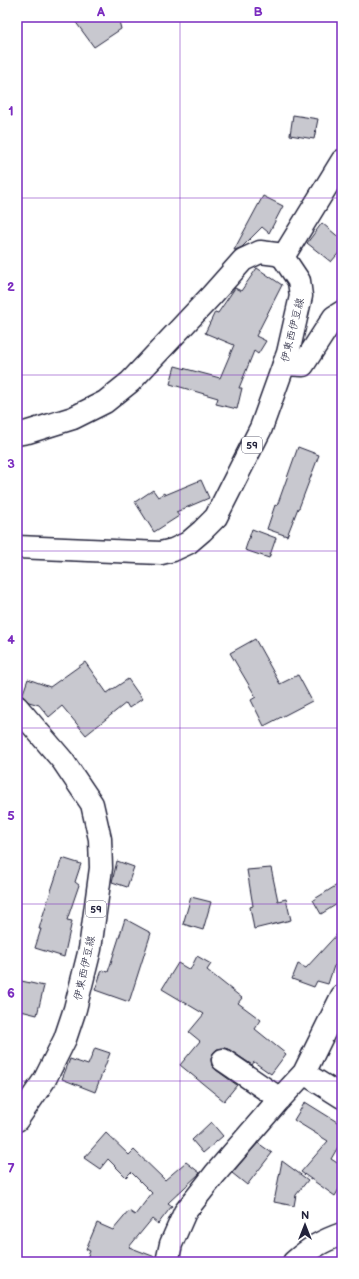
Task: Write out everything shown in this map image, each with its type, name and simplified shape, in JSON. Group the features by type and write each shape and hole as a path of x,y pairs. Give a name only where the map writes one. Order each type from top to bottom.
{"main road":[{"path":"17,434 73,418 105,402 130,382 212,296 243,260 260,252 276,254 283,257 342,161"},
{"name":"伊東西伊豆線","path":"17,547 155,554 174,550 188,543 216,517 261,428 288,353 301,296 299,281 283,257"},
{"path":"284,364 304,365 334,317 342,312"},
{"name":"伊東西伊豆線","path":"17,707 63,761 92,804 100,839 101,868 90,949 73,1016 65,1039 45,1079 17,1120"},
{"path":"167,1262 171,1244 185,1212 215,1174 304,1073 342,996"},
{"path":"223,1060 280,1099"},
{"path":"304,1073 342,1097"},
{"path":"294,1262 322,1241 342,1234"}],"building":[{"path":"72,17 118,17 121,29 94,47"},
{"path":"293,115 318,119 314,139 290,135"},
{"path":"263,196 283,206 269,233 262,227 242,247 234,250"},
{"path":"322,223 342,240 342,249 331,262 307,243"},
{"path":"257,268 282,285 256,336 266,341 258,354 254,351 239,388 242,388 237,409 216,404 218,398 170,384 175,366 220,378 234,345 205,333 215,312 218,313 235,288 241,291"},
{"path":"298,447 319,455 287,536 267,529 275,505 277,506"},
{"path":"201,480 209,498 176,512 179,516 154,532 135,502 153,490 158,497 164,493 165,495"},
{"path":"252,529 276,538 269,558 245,550"},
{"path":"255,639 280,684 298,675 312,701 264,726 251,700 256,697 230,653"},
{"path":"85,662 107,693 128,679 142,699 129,708 126,703 86,735 62,706 49,717 39,705 29,702 22,696 28,679 50,687"},
{"path":"62,858 81,864 75,882 79,885 67,920 72,921 64,957 35,948 41,929 39,929 44,912"},
{"path":"117,861 134,867 127,887 112,882"},
{"path":"271,868 278,901 286,899 291,920 254,929 250,907 253,906 247,870"},
{"path":"342,882 342,901 321,914 313,900"},
{"path":"191,897 211,902 203,930 183,924"},
{"path":"125,919 151,933 129,1002 95,990 102,970 108,972"},
{"path":"342,929 342,958 334,966 328,984 317,981 314,987 292,979 298,964 306,968"},
{"path":"197,956 211,964 207,970 242,998 238,1003 261,1020 255,1029 286,1054 271,1074 254,1062 252,1065 230,1050 224,1048 217,1049 213,1053 211,1059 212,1066 237,1085 224,1101 180,1065 200,1041 189,1032 204,1014 162,989 178,963 190,970"},
{"path":"17,980 44,986 37,1015 17,1010"},
{"path":"95,1048 110,1053 95,1092 62,1079 70,1059 88,1065"},
{"path":"305,1102 342,1125 342,1150 338,1147 331,1159 342,1166 342,1184 335,1196 301,1172 328,1141 294,1120"},
{"path":"211,1122 223,1136 203,1153 192,1140"},
{"path":"106,1133 129,1155 134,1150 165,1180 186,1162 200,1173 168,1203 172,1206 158,1224 152,1219 129,1247 155,1257 155,1262 85,1262 90,1251 86,1249 97,1223 113,1230 129,1211 135,1215 152,1193 131,1172 126,1177 108,1159 100,1169 84,1158"},
{"path":"258,1143 272,1153 247,1185 232,1173"},
{"path":"282,1161 308,1180 296,1195 294,1206 274,1202"}]}
